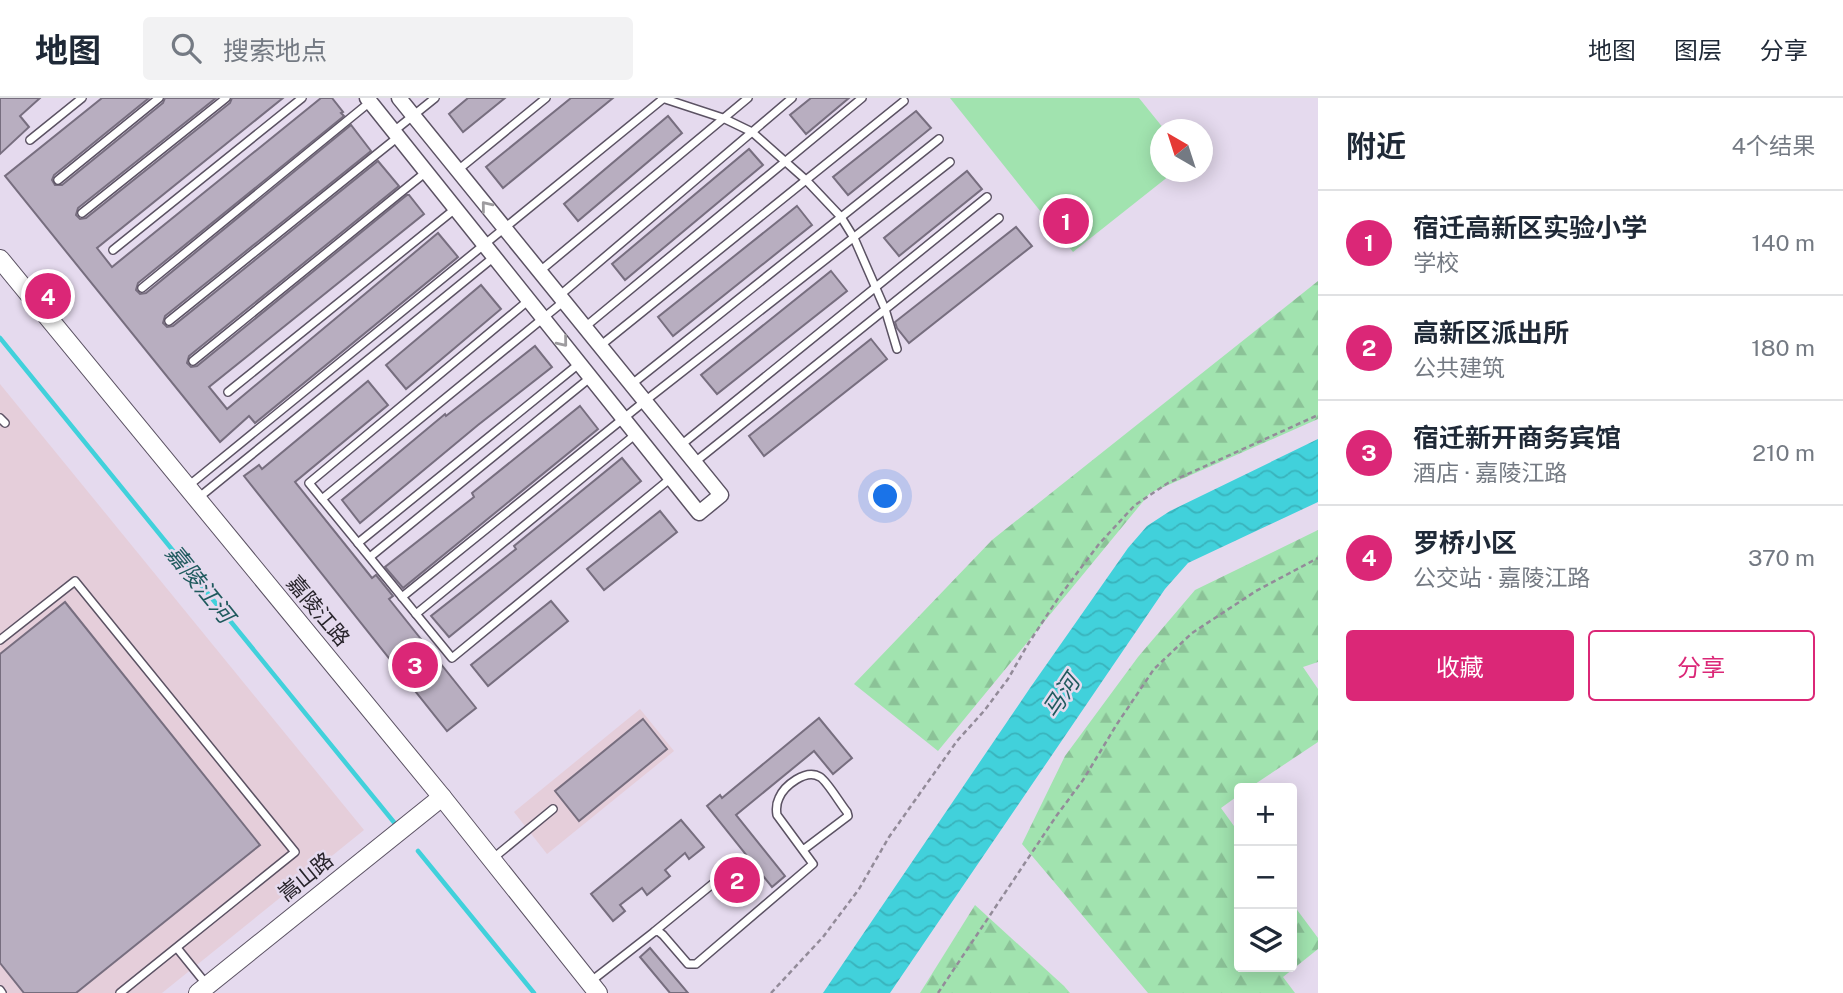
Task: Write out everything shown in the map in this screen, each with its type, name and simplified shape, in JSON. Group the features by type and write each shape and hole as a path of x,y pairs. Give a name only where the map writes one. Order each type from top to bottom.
{"street":[{"path":"368,100 699,513 721,495 398,98"},
{"name":"嘉陵江路","path":"0,259 442,797 594,988"},
{"name":"嵩山路","path":"203,989 442,797"}],"lane":[{"path":"30,140 82,98"},
{"path":"58,180 159,98"},
{"path":"82,213 226,98"},
{"path":"113,250 302,98"},
{"path":"169,321 396,134 435,98"},
{"path":"457,170 546,98"},
{"path":"192,493 504,228 662,98 723,118 752,132 806,180 841,217 854,238 885,309 897,349"},
{"path":"540,271 747,98"},
{"path":"322,499 543,318 562,298 792,98"},
{"path":"585,327 862,98"},
{"path":"142,288 368,100"},
{"path":"600,346 904,101"},
{"path":"632,384 939,139"},
{"path":"402,597 645,401 950,162"},
{"path":"193,361 426,172"},
{"path":"681,445 987,197"},
{"path":"228,392 456,209"},
{"path":"695,462 999,218"},
{"path":"192,493 495,257"},
{"path":"529,300 309,483 452,658 671,478"},
{"path":"358,543 580,363"},
{"path":"370,557 591,377"},
{"path":"416,614 636,434"},
{"path":"0,640 75,581 295,852 120,993"},
{"path":"654,932 658,931 663,935 692,966 813,864 777,815 776,808 780,795 786,788 811,774 821,777 848,816 803,850"},
{"path":"491,860 553,809"},
{"path":"594,988 654,932 737,864"},
{"path":"177,948 203,989"}],"path":[{"path":"771,993 823,937 859,889 889,837 957,741 1009,679 1059,597 1099,544 1135,505 1168,482 1318,415"},
{"path":"938,993 1083,780 1116,724 1154,669 1192,633 1256,591 1318,558"}],"shaded area":[{"path":"0,384 364,830 162,993 0,993"},
{"path":"640,709 674,751 547,854 514,812"}],"green space":[{"path":"950,98 1139,98 1156,119 1150,119 1150,182 1161,182 1073,252"},
{"path":"1318,281 1318,419 1150,493 938,751 854,684 992,540"},
{"path":"1318,530 1318,662 1303,667 1318,689 1318,742 1256,783 1234,783 1234,799 1221,808 1234,826 1234,972 1289,972 1283,977 1295,993 1148,993 1022,844 1065,756 1138,657 1195,590"},
{"path":"975,905 1064,986 1070,993 920,993"},
{"path":"1297,910 1318,938 1318,949 1297,966"}],"water":[{"name":"马河","path":"1318,439 1318,502 1188,563 1165,589 890,993 823,993 1030,688 1128,548 1147,526 1170,511"}],"building":[{"path":"0,98 40,98 20,116 29,127 0,154"},
{"path":"102,98 149,98 54,175 52,180 55,185 62,185 163,103 165,98 216,98 78,208 76,215 80,219 86,218 230,103 232,98 283,98 97,248 112,267 321,98 332,98 344,116 138,283 136,290 140,294 146,293 351,125 371,151 165,316 163,323 167,327 173,326 378,161 399,186 189,356 187,363 191,367 197,366 407,195 424,214 209,387 227,409 438,233 458,257 255,423 249,416 220,442 5,176"},
{"path":"468,98 505,98 463,132 449,114"},
{"path":"571,98 613,98 503,188 486,167"},
{"path":"811,98 849,98 806,134 790,115"},
{"path":"916,111 931,128 848,195 833,177"},
{"path":"668,116 682,133 578,221 564,204"},
{"path":"749,149 763,165 625,280 612,264"},
{"path":"967,171 982,189 899,256 884,238"},
{"path":"797,206 812,225 673,336 658,317"},
{"path":"1016,227 1032,246 909,343 895,322"},
{"path":"831,271 847,291 717,394 701,375"},
{"path":"481,285 501,309 406,389 386,365"},
{"path":"871,339 887,359 764,456 749,436"},
{"path":"535,346 552,367 360,523 342,500 445,414 446,416"},
{"path":"368,381 388,405 295,482 372,578 376,575 393,596 389,599 476,708 447,731 244,476 259,465 262,469"},
{"path":"580,406 598,429 403,588 385,567 474,497 472,493"},
{"path":"622,458 641,481 449,637 431,616 516,549 514,546"},
{"path":"660,511 677,532 604,590 587,569"},
{"path":"551,601 568,621 488,686 471,665"},
{"path":"65,602 260,845 76,993 24,993 0,963 0,654"},
{"path":"819,718 852,758 833,774 814,751 736,815 785,876 772,887 707,806 720,795 722,798"},
{"path":"643,719 667,749 579,821 555,791"},
{"path":"681,820 704,847 689,859 685,853 665,870 670,876 647,895 642,888 620,905 625,911 613,921 591,894"},
{"path":"650,948 688,993 670,993 640,957"}],"waterway":[{"name":"嘉陵江河","path":"0,338 397,826"},
{"name":"嘉陵江河","path":"418,851 534,993"}],"place":[{"name":"宿迁高新区实验小学","path":"1066,221"},
{"name":"罗桥小区","path":"48,296"},
{"name":"宿迁新开商务宾馆","path":"415,665"},
{"name":"高新区派出所","path":"737,880"}]}
